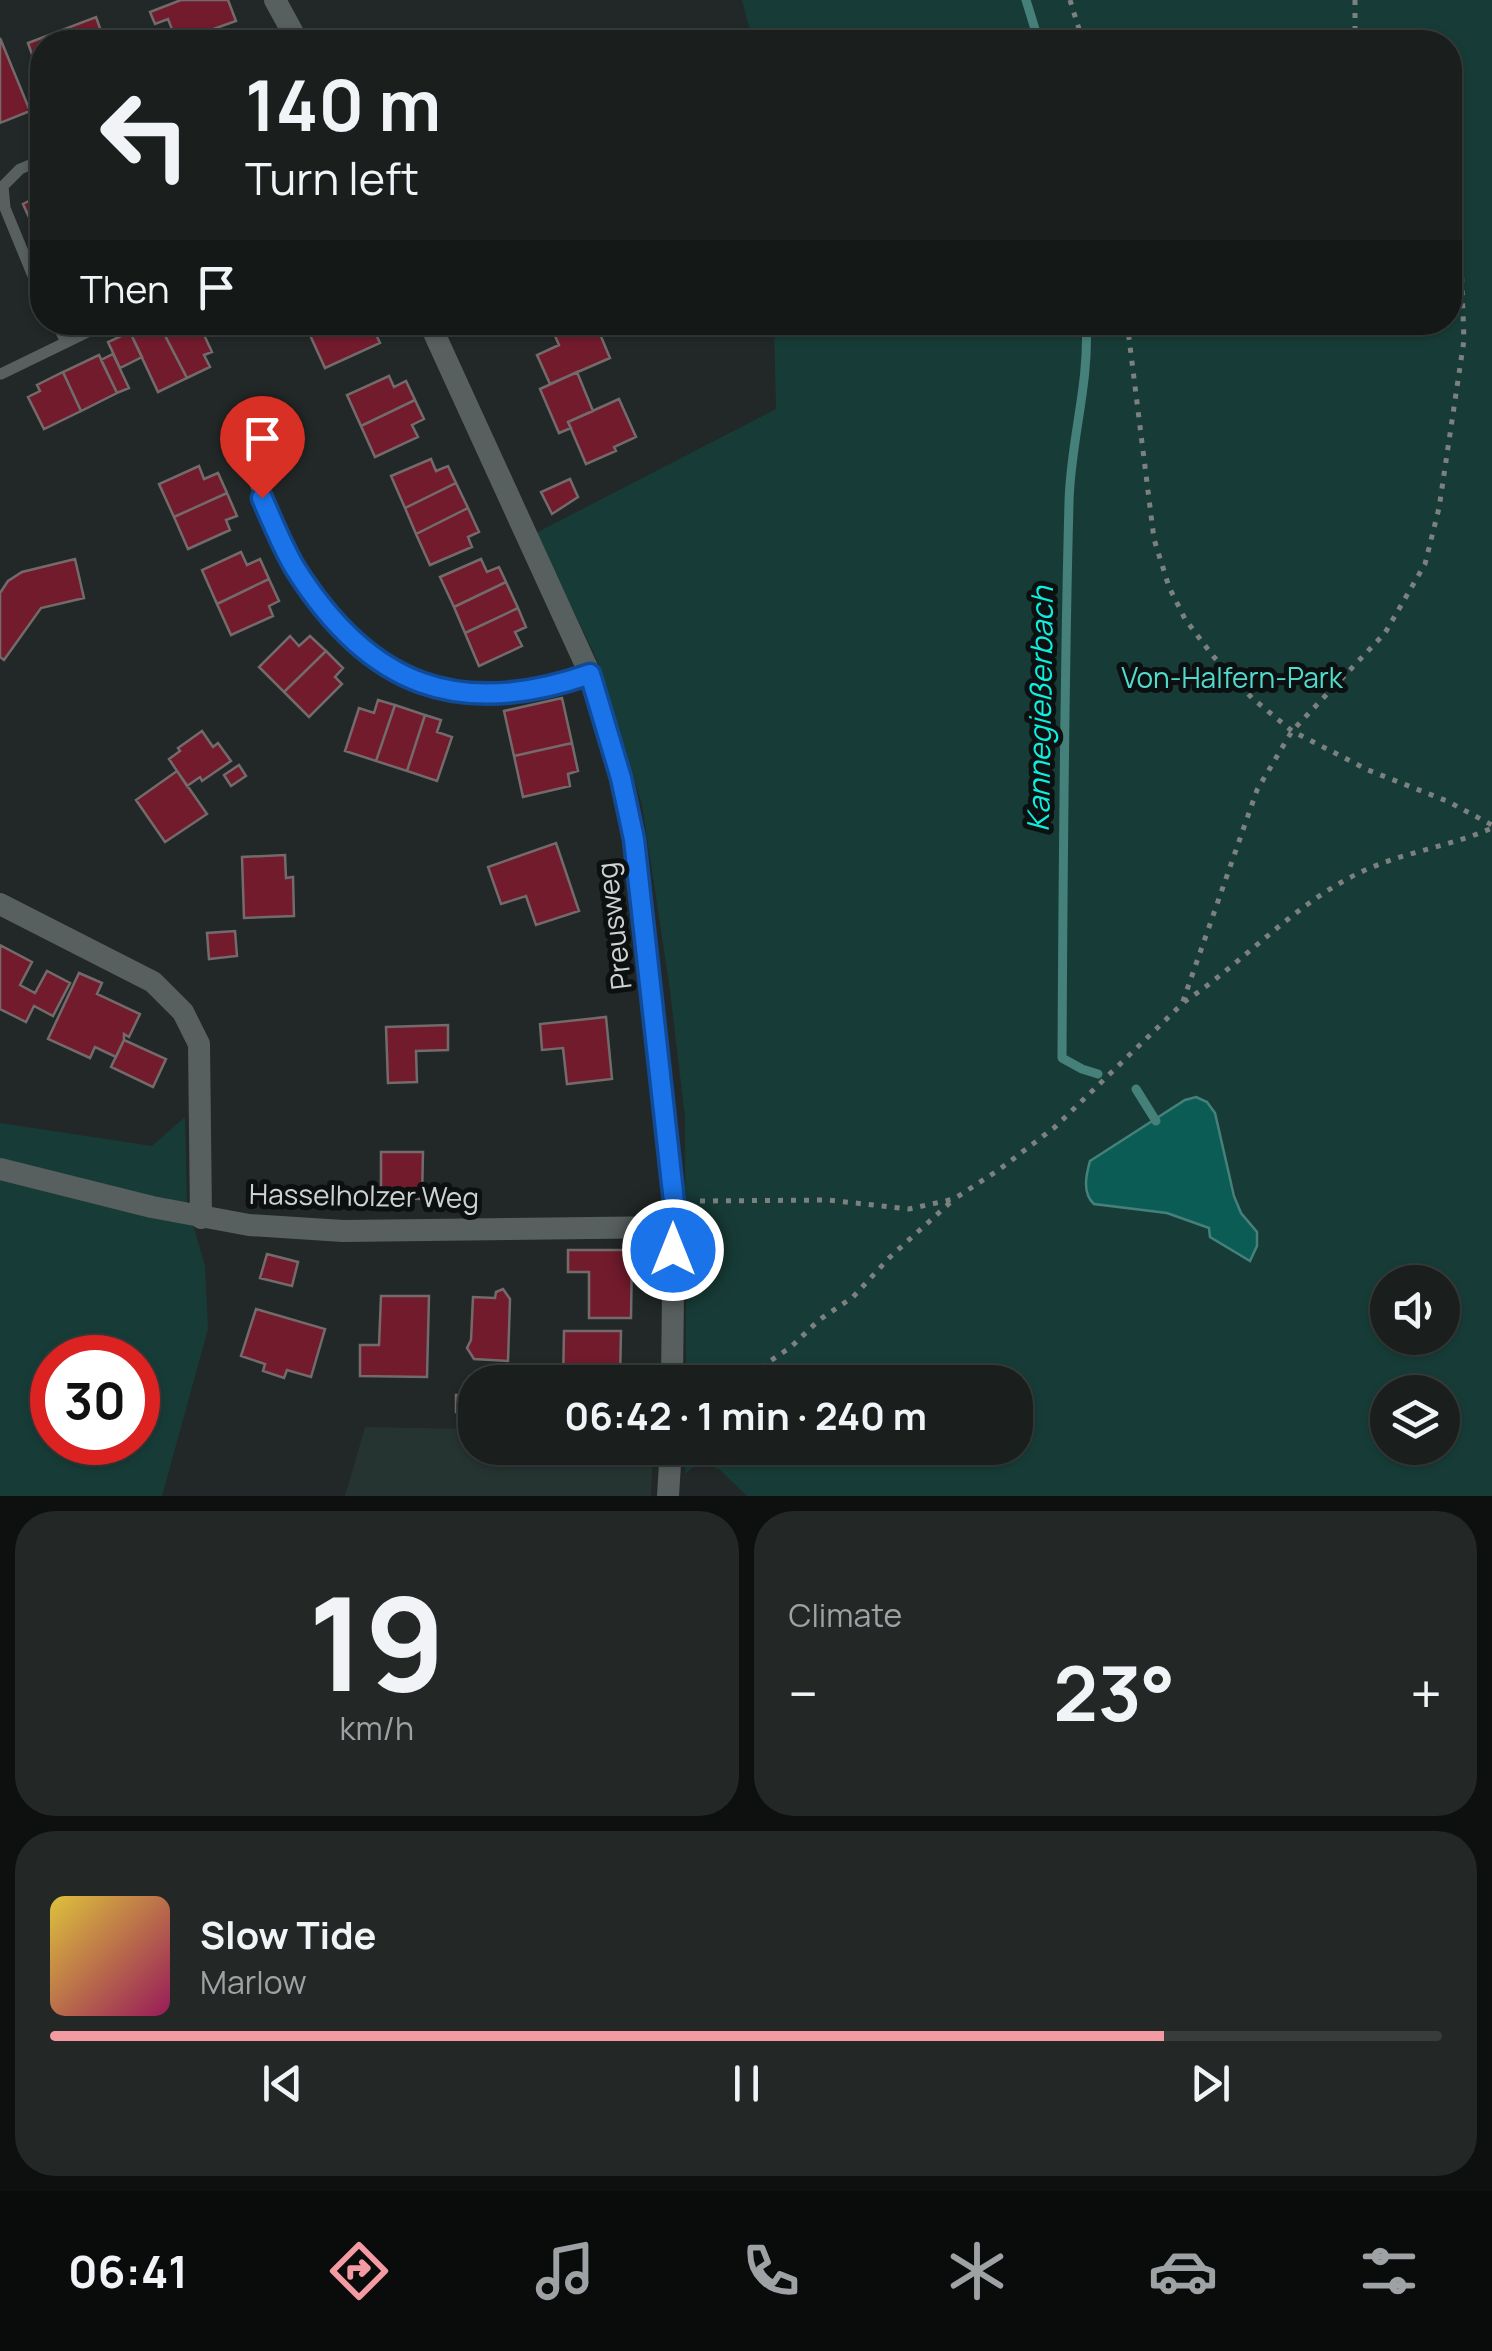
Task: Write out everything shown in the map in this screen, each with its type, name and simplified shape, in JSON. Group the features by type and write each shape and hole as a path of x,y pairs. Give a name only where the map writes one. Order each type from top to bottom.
{"street":[{"path":"276,0 292,30"},
{"name":"Preusweg","path":"435,335 590,674 621,778 634,839 674,1202 672,1365"},
{"path":"0,904 154,982 183,1012 200,1044 201,1218"},
{"name":"Hasselholzer Weg","path":"0,1169 201,1218 343,1231 673,1227"},
{"path":"668,1496 670,1465"}],"lane":[{"path":"30,165 3,186 4,208 30,270"},
{"path":"62,335 66,342"},
{"path":"1,374 81,335"},
{"path":"246,464 293,565 344,629 376,658 412,680 450,692 490,696 550,688 590,674"}],"path":[{"path":"1070,0 1079,30"},
{"path":"1355,0 1356,30"},
{"path":"1182,1004 1258,790 1292,731 1385,633 1424,564 1439,508 1464,340 1462,287"},
{"path":"1129,335 1154,540 1169,587 1185,618 1213,656 1252,698 1292,731 1368,770 1447,801 1492,827"},
{"path":"764,1365 853,1297 890,1256 954,1199 1000,1170 1055,1127 1182,1004 1332,889 1400,856 1456,844 1492,827"},
{"path":"674,1202 828,1200 909,1209 954,1199"}],"shaded area":[{"path":"365,1427 458,1429 458,1465 652,1465 651,1496 345,1496"}],"green space":[{"name":"Von-Halfern-Park","path":"742,0 1492,0 1492,1496 747,1496 720,1470 709,1465 1033,1465 1033,1365 686,1365 685,1118 642,805 598,662 536,533 776,409 774,335 1462,335 1462,30 750,30","holes":["1185,1100 1225,1156 1241,1213 1257,1232 1210,1228 1167,1213 1094,1204 1089,1199 1101,1152 1122,1143"]},
{"path":"185,1117 187,1204 205,1266 208,1329 162,1496 0,1496 0,1123 152,1146"}],"water":[{"path":"1196,1097 1207,1102 1215,1113 1234,1196 1241,1213 1257,1232 1257,1246 1250,1261 1210,1237 1209,1228 1167,1213 1094,1204 1086,1189 1090,1161 1185,1100"}],"building":[{"path":"181,0 228,0 236,21 211,30 172,30 168,19 155,24 150,12"},
{"path":"96,17 101,30 62,30"},
{"path":"0,38 30,111 0,123"},
{"path":"30,200 30,219 23,204"},
{"path":"131,335 165,335 187,378 158,392"},
{"path":"131,335 142,357 120,368 108,342"},
{"path":"165,335 204,335 212,352 204,355 210,367 187,378"},
{"path":"310,335 376,335 380,343 325,368"},
{"path":"555,335 600,335 610,358 550,384 537,355 559,345"},
{"path":"113,354 129,388 117,393 101,360"},
{"path":"99,355 117,393 81,411 63,372"},
{"path":"63,372 81,411 44,429 28,397 40,391 37,385"},
{"path":"577,372 593,411 568,422 571,428 559,433 540,389"},
{"path":"389,376 394,387 406,381 415,400 361,426 347,395"},
{"path":"619,399 636,437 586,464 568,422"},
{"path":"415,400 424,419 412,425 418,437 375,457 361,426"},
{"path":"431,459 436,471 448,466 456,483 405,508 391,476"},
{"path":"199,466 204,479 218,473 227,493 174,517 159,484"},
{"path":"570,479 578,497 552,514 541,492"},
{"path":"456,483 468,508 416,534 405,508"},
{"path":"227,493 237,516 226,520 230,530 188,549 174,517"},
{"path":"468,508 479,532 468,537 472,547 430,565 416,534"},
{"path":"241,552 247,565 260,559 269,579 217,604 202,570"},
{"path":"75,559 84,598 41,608 4,660 0,657 0,593 8,581 22,572"},
{"path":"481,559 487,572 499,567 506,582 454,607 440,577"},
{"path":"269,579 279,601 269,606 273,616 231,635 217,604"},
{"path":"506,582 518,608 465,633 454,607"},
{"path":"518,608 526,627 515,632 522,646 479,666 465,633"},
{"path":"290,636 299,646 310,636 326,651 284,692 259,667"},
{"path":"326,651 343,668 335,677 342,684 309,717 284,692"},
{"path":"562,698 572,743 514,756 504,711"},
{"path":"378,700 395,705 376,761 345,751 359,708 374,713"},
{"path":"395,705 425,715 407,771 376,761"},
{"path":"425,715 441,720 437,732 452,737 437,781 407,771"},
{"path":"202,731 213,747 218,743 231,761 202,781 200,777 187,786 169,759"},
{"path":"572,743 578,771 568,774 570,786 523,797 514,756"},
{"path":"239,765 246,776 231,786 224,775"},
{"path":"177,771 207,814 165,842 136,800"},
{"path":"556,843 579,911 536,925 526,896 501,904 488,867"},
{"path":"285,855 286,878 293,877 294,916 244,918 242,857"},
{"path":"235,931 237,956 209,959 207,933"},
{"path":"0,945 32,962 20,985 35,993 47,971 70,983 53,1016 34,1006 26,1022 0,1009"},
{"path":"79,973 102,983 97,994 140,1014 129,1037 124,1034 116,1057 95,1047 90,1058 48,1039"},
{"path":"606,1017 612,1079 567,1084 563,1048 542,1050 540,1024"},
{"path":"448,1025 448,1050 416,1051 417,1082 388,1083 386,1027"},
{"path":"124,1040 166,1059 153,1087 111,1067"},
{"path":"381,1152 423,1152 422,1199 381,1198"},
{"path":"568,1250 632,1250 631,1318 589,1318 589,1272 568,1272"},
{"path":"267,1254 298,1262 292,1286 260,1278"},
{"path":"503,1289 510,1299 508,1361 474,1359 467,1348 471,1340 473,1297 495,1298 496,1292"},
{"path":"381,1296 429,1296 427,1377 360,1376 360,1345 379,1345"},
{"path":"256,1309 325,1329 311,1377 287,1370 284,1378 263,1371 265,1364 241,1356"},
{"path":"564,1331 621,1331 620,1365 563,1365"}],"waterway":[{"name":"Kannegießerbach","path":"1026,0 1035,30"},
{"name":"Kannegießerbach","path":"1086,335 1069,503 1062,1058 1098,1074"},
{"path":"1136,1089 1156,1121"}],"route":[{"path":"262,498 293,565 316,597 376,658 412,680 450,692 490,696 550,688 590,674 621,778 634,839 674,1202 673,1250"}]}
